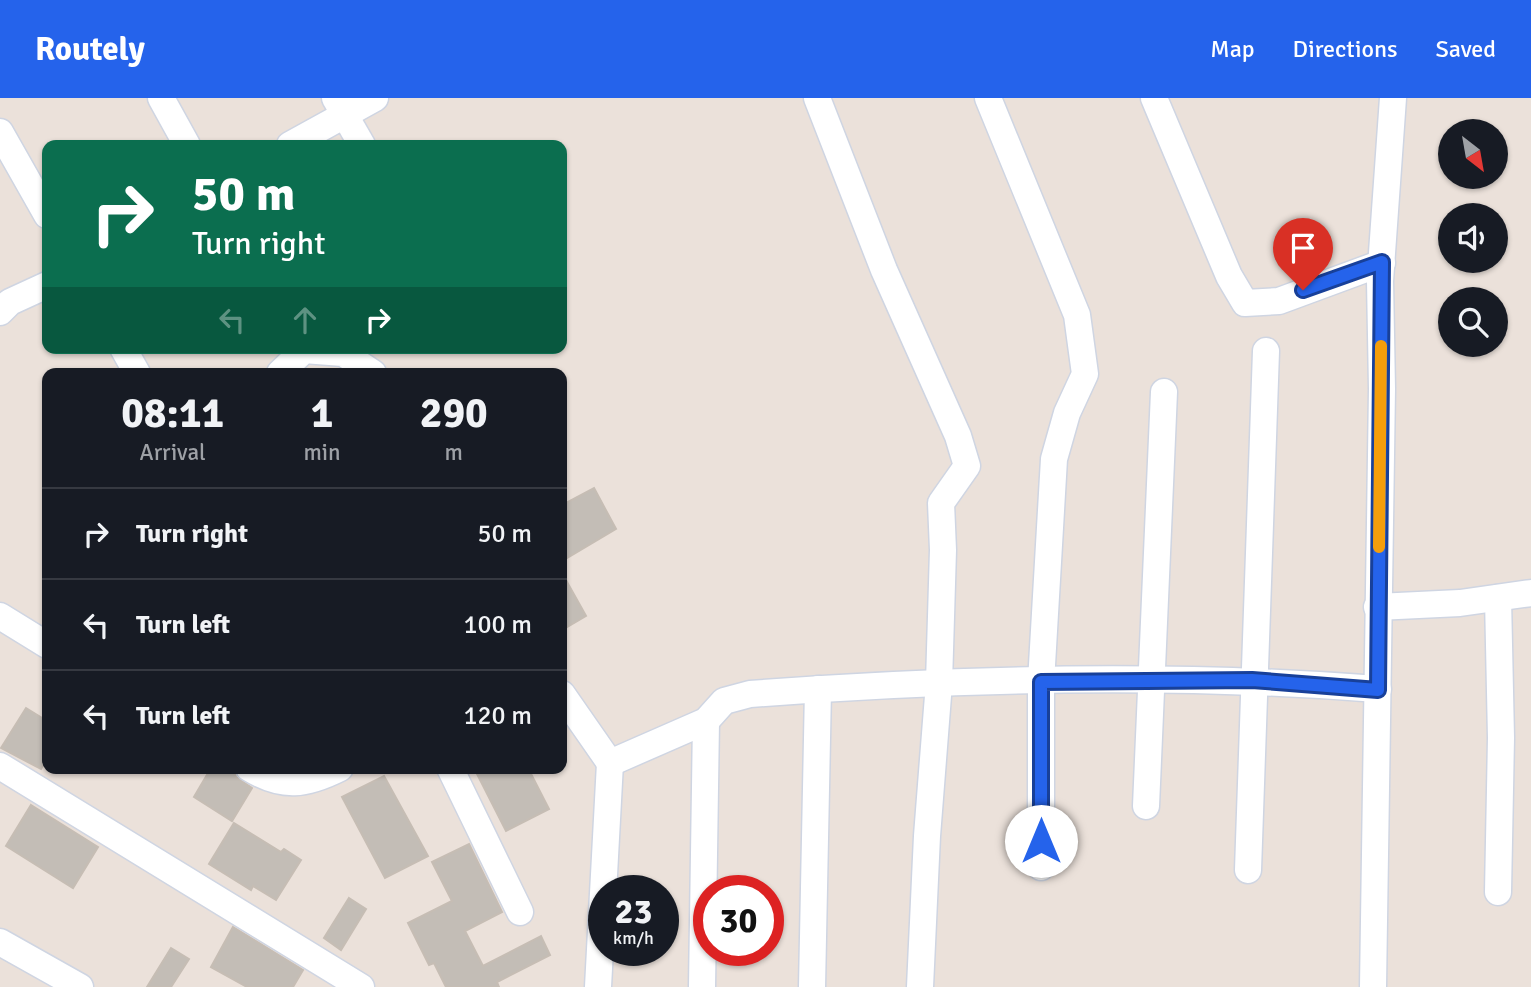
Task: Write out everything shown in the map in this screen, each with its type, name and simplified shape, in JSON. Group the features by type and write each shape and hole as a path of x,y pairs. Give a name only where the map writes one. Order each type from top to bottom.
{"street":[{"path":"162,98 184,140"},
{"path":"296,140 340,106 375,98"},
{"path":"817,98 884,270 958,436 967,466 940,503 943,550 939,682 927,836 920,987"},
{"path":"988,98 1077,315 1085,374 1067,413 1054,458 1041,682 1041,867"},
{"path":"1154,98 1229,276 1245,303 1279,300 1382,262"},
{"path":"1373,987 1382,262 1393,98"},
{"path":"340,106 359,140"},
{"path":"0,132 42,206"},
{"path":"3,301 42,287"},
{"path":"1248,870 1252,680 1266,351"},
{"path":"286,368 299,354"},
{"path":"344,354 366,368"},
{"path":"1146,806 1164,392"},
{"path":"1377,607 1531,593"},
{"path":"1498,598 1502,738 1498,892"},
{"path":"0,616 42,642"},
{"path":"610,763 706,721 724,701 750,694 939,682 1150,679 1252,680 1378,690"},
{"path":"812,987 818,689"},
{"path":"567,701 610,763 598,987"},
{"path":"702,987 706,721"},
{"path":"0,766 361,987"},
{"path":"261,774 276,781 292,783 309,782 327,774"},
{"path":"453,774 520,912"},
{"path":"0,942 80,987"}],"building":[{"path":"594,488 616,529 567,558 567,502"},
{"path":"567,582 586,616 567,627"},
{"path":"26,708 42,718 41,769 1,748"},
{"path":"207,774 235,774 252,788 232,821 194,797"},
{"path":"477,774 531,774 549,809 506,831"},
{"path":"384,776 428,856 385,878 342,797"},
{"path":"31,805 98,847 73,888 6,846"},
{"path":"234,823 281,852 284,849 301,860 276,900 253,886 251,890 209,864"},
{"path":"469,844 502,912 465,931 483,966 541,936 550,955 497,982 499,987 446,987 434,963 429,965 408,923 452,901 432,862"},
{"path":"349,898 366,909 341,950 324,938"},
{"path":"233,927 303,970 293,987 247,987 211,967"},
{"path":"171,948 189,959 171,987 147,987"}],"slow traffic":[{"path":"1379,547 1381,346"}],"route":[{"path":"1041,841 1041,682 1252,680 1378,690 1382,262 1303,290"}]}
